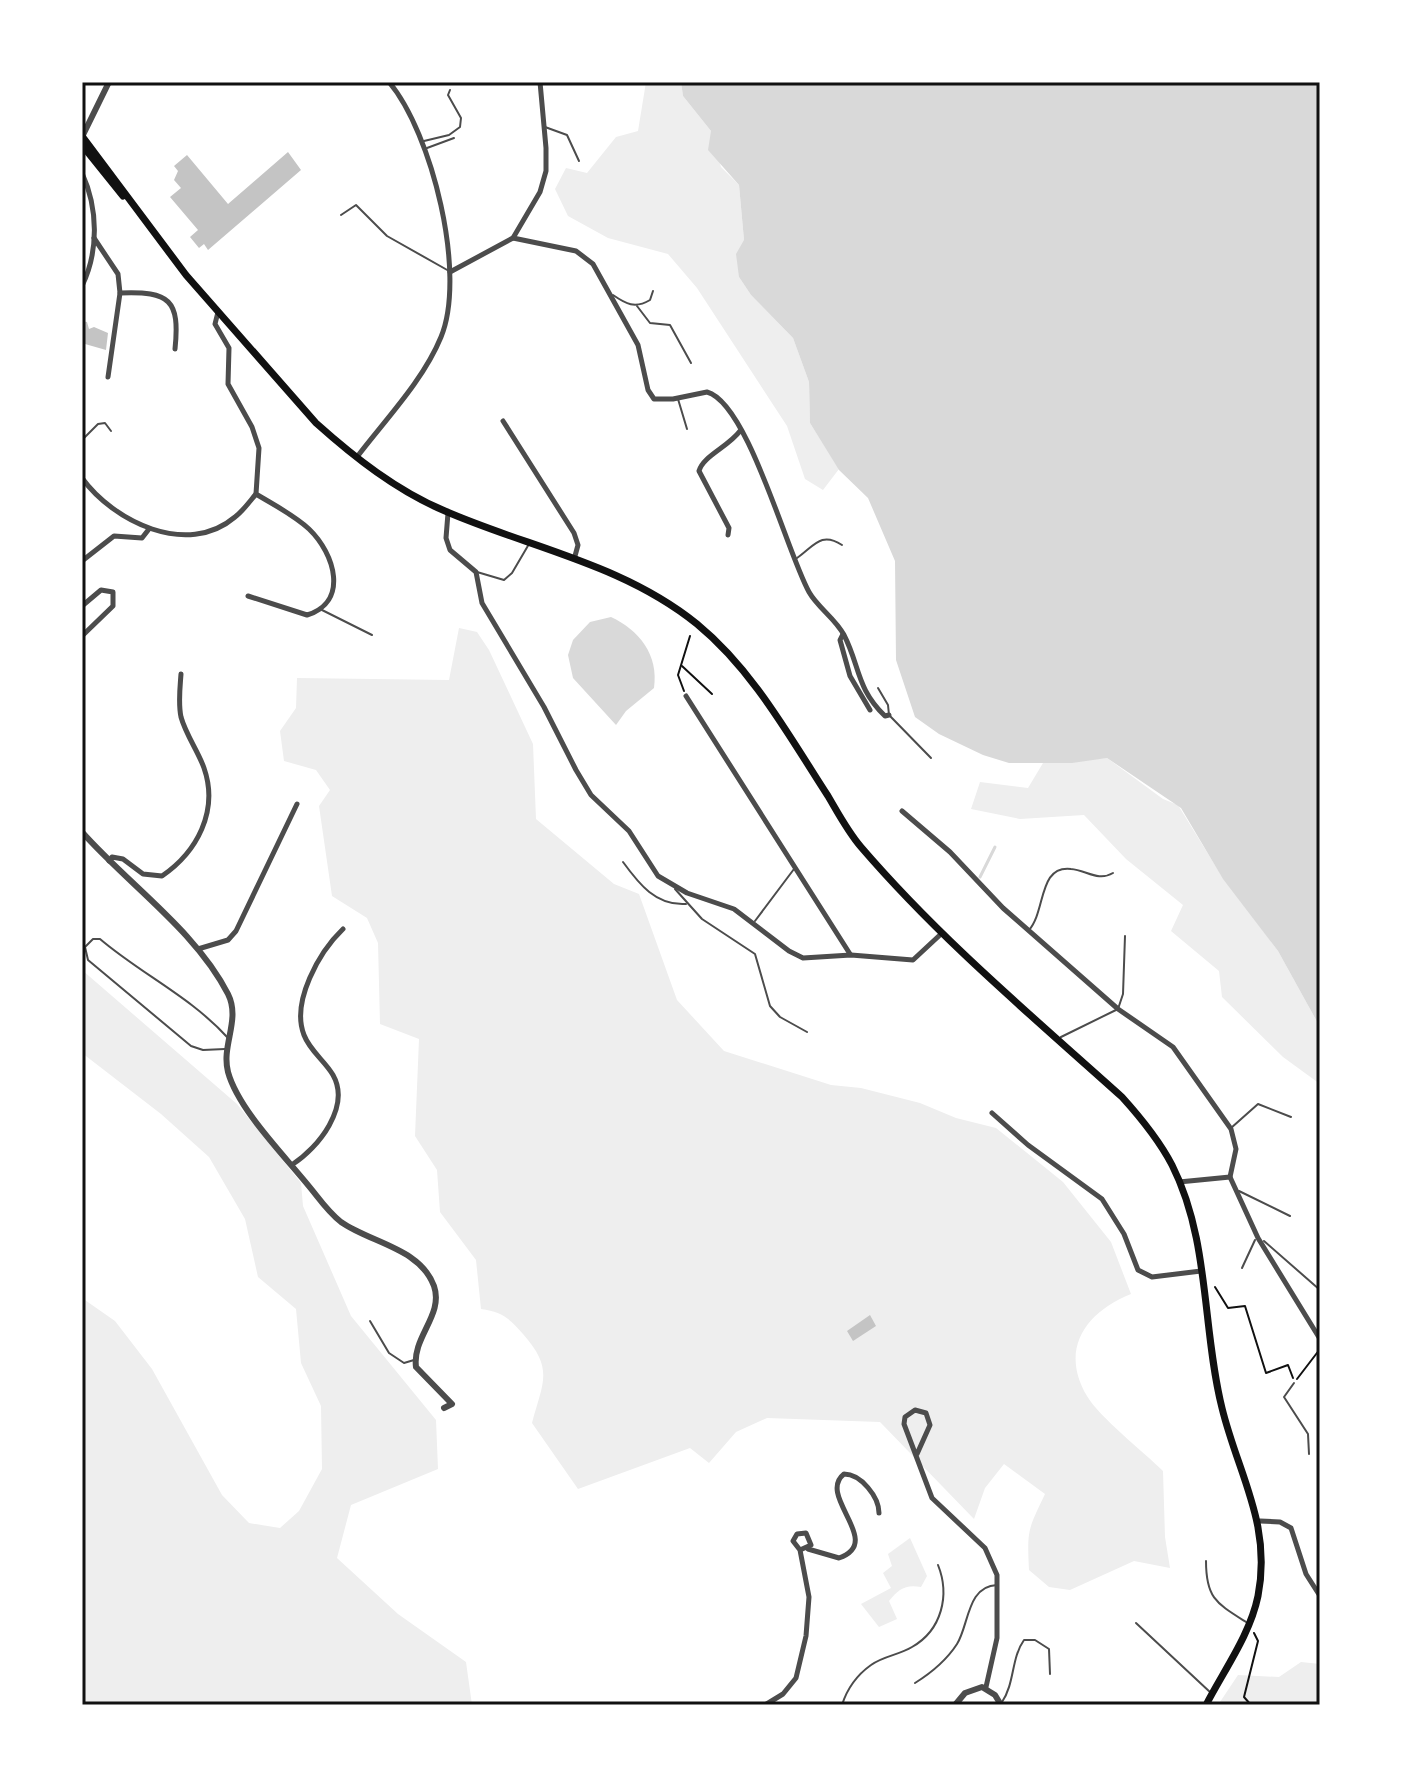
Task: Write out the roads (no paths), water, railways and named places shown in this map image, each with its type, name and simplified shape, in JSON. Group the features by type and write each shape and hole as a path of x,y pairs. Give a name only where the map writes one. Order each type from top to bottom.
{"main road":[{"path":"82,136 131,203"},
{"path":"82,145 218,312 316,423 357,457 448,513 575,556 653,592 715,640 745,672 771,708 859,844 941,934 1122,1097 1149,1128 1187,1200 1222,1407 1260,1521 1258,1594 1250,1625 1206,1705"}],"street":[{"path":"82,136 109,82"},
{"path":"357,457 423,368 441,337 448,314 450,272 427,148 406,102 389,82"},
{"path":"450,272 513,238 540,192 546,171 540,82"},
{"path":"82,173 92,204 94,238 92,260 82,286"},
{"path":"94,238 118,274 120,293 108,377"},
{"path":"513,238 586,256 612,294 638,345 652,397 659,401 701,392 713,393 723,401 770,492 810,594 843,634 861,685 881,712 889,715"},
{"path":"120,293 159,295 168,301 177,315 175,349"},
{"path":"82,478 113,511 149,529 186,533 218,528 235,518 256,494 259,448 252,427 228,384 229,348 215,324 218,312"},
{"path":"503,421 574,533 578,545 575,556"},
{"path":"728,535 729,528 699,471 704,459 726,448 740,431"},
{"path":"248,596 292,613 307,615 322,610 334,593 334,575 327,554 310,530 256,494"},
{"path":"448,513 447,544 453,554 476,572 482,603 544,707 584,784 629,831 658,876 675,888 734,909 803,958 851,955 913,960 941,934"},
{"path":"82,561 114,536 142,538 149,529"},
{"path":"82,606 101,590 113,592 113,606 82,636"},
{"path":"843,634 840,640 850,676 870,710"},
{"path":"109,862 112,857 123,859 143,874 162,876 195,846 203,829 207,808 206,771 182,721 181,674"},
{"path":"686,696 851,955"},
{"path":"198,949 228,940 236,931 297,804"},
{"path":"902,811 950,852 993,899 1118,1009 1173,1047 1231,1129 1236,1149 1230,1177 1258,1238 1320,1339"},
{"path":"82,832 198,949 233,1005 227,1064 234,1088 293,1164 341,1222 401,1252 425,1270 433,1286 435,1304 417,1344 415,1360 420,1374 452,1404 444,1408"},
{"path":"293,1164 323,1135 336,1106 335,1078 304,1035 300,1009 330,942 343,929"},
{"path":"992,1113 1028,1145 1102,1199 1124,1234 1138,1270 1152,1277 1201,1271"},
{"path":"1179,1182 1230,1177"},
{"path":"917,1454 930,1425 926,1413 915,1410 905,1417 904,1424 932,1498 985,1548 994,1565 998,1586 997,1638 986,1687"},
{"path":"800,1550 808,1549 841,1558 855,1541 855,1531 836,1489 838,1479 844,1474 856,1476 874,1496 879,1513"},
{"path":"1260,1521 1276,1521 1291,1528 1306,1574 1320,1596"},
{"path":"765,1705 790,1686 801,1661 810,1603 800,1550 793,1541 800,1533 810,1538 808,1549"},
{"path":"986,1687 1001,1704"},
{"path":"955,1705 965,1693 986,1687"}],"lane":[{"path":"423,140 449,135 460,127 461,118 449,98 450,90"},
{"path":"544,127 567,135 579,161"},
{"path":"427,148 454,138"},
{"path":"341,215 356,205 387,236 450,272"},
{"path":"612,294 627,305 637,306 650,300 653,291"},
{"path":"637,306 650,323 670,325 691,363"},
{"path":"678,398 687,429"},
{"path":"82,440 98,424 105,423 111,431"},
{"path":"796,559 822,538 831,538 842,545"},
{"path":"476,572 504,580 512,573 530,541"},
{"path":"322,610 372,635"},
{"path":"878,688 888,705 889,715 931,758"},
{"path":"623,862 636,880 660,900 673,905 687,904"},
{"path":"754,923 795,868"},
{"path":"1029,930 1039,914 1047,879 1054,872 1068,868 1104,877 1113,873"},
{"path":"675,888 687,904 718,930 754,953 762,968 770,1006 780,1017 807,1032"},
{"path":"1057,1040 1118,1009 1123,994 1125,936"},
{"path":"228,1047 211,1050 191,1046 88,960 85,947 93,939 100,939 124,959 159,979 229,1039"},
{"path":"1231,1129 1258,1104 1291,1117"},
{"path":"1239,1191 1290,1216"},
{"path":"1242,1268 1258,1238 1320,1290"},
{"path":"370,1321 393,1357 404,1363 415,1360"},
{"path":"1294,1383 1284,1397 1308,1434 1309,1454"},
{"path":"1206,1561 1206,1581 1212,1597 1250,1625"},
{"path":"842,1705 851,1686 867,1668 912,1647 927,1635 940,1614 945,1592 938,1565"},
{"path":"915,1683 941,1664 957,1645 977,1595 988,1586 998,1586"},
{"path":"1136,1623 1212,1694"},
{"path":"1001,1704 1010,1690 1018,1651 1024,1640 1035,1640 1049,1649 1050,1674"}],"waterway":[{"path":"980,877 995,847"}]}
